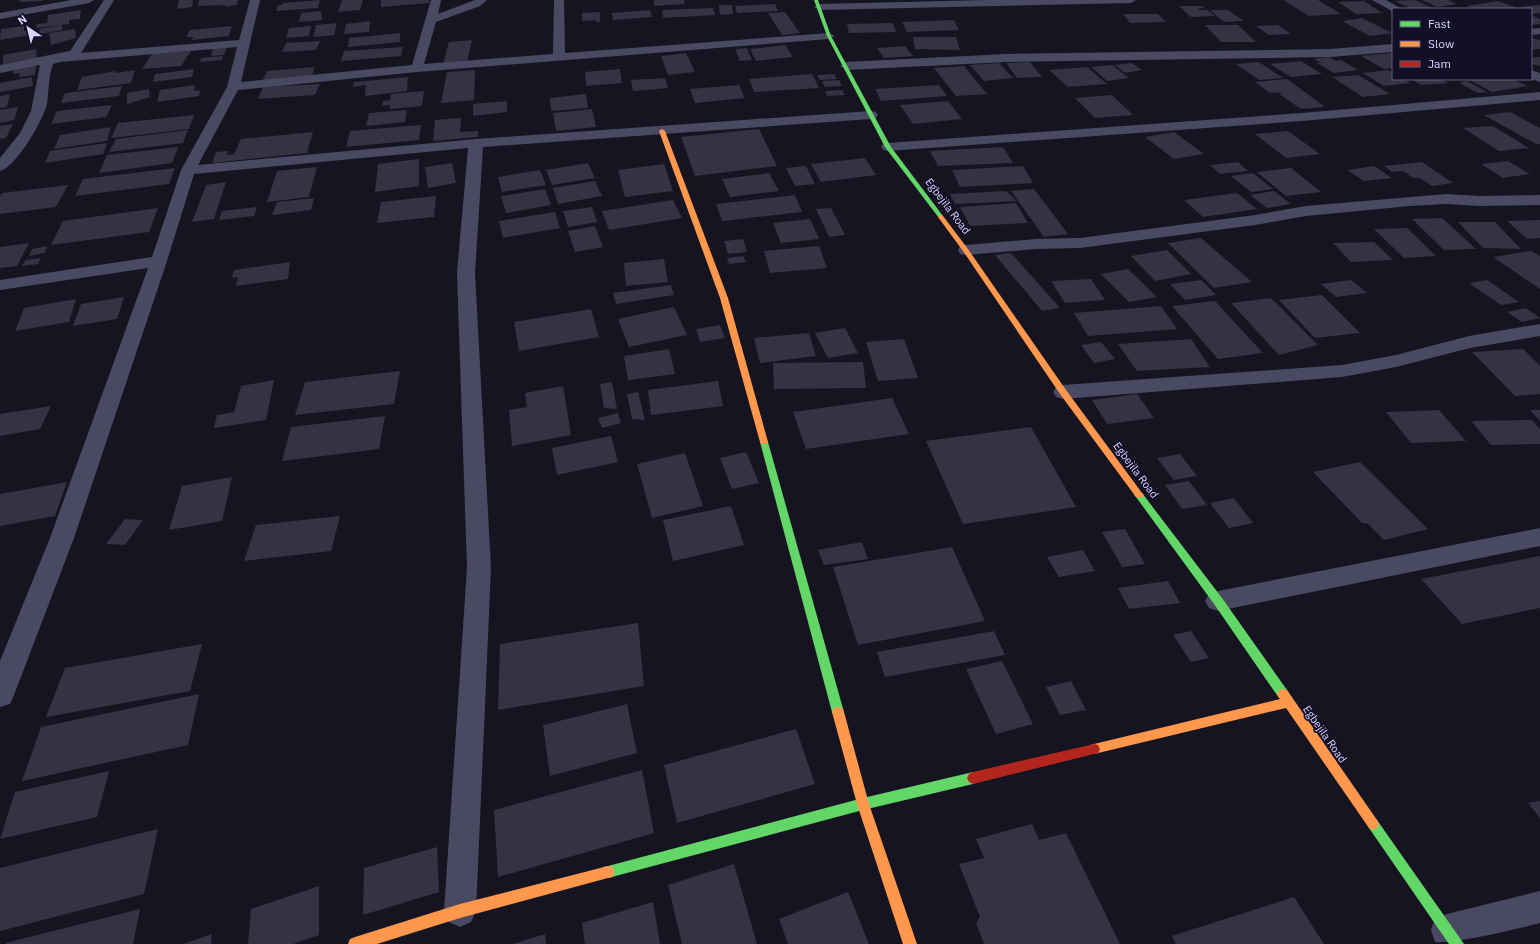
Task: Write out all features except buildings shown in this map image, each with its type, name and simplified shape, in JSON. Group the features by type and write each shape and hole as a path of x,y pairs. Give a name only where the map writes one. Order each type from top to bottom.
{"street":[{"path":"0,16 89,0"},
{"path":"0,69 74,54 109,0"},
{"path":"0,695 62,538 159,261 188,170 233,86 255,0"},
{"path":"417,68 436,0"},
{"path":"430,20 476,4 482,0"},
{"path":"559,0 559,58"},
{"path":"818,4 1131,0"},
{"path":"1377,0 1394,8"},
{"name":"Egbejila Road","path":"818,4 829,36 888,147 966,250 1063,392 1218,601 1452,937"},
{"path":"233,86 417,68 829,36"},
{"path":"0,167 22,142 38,111 44,69 48,62 55,59 244,43"},
{"path":"846,66 1007,58 1330,53 1392,48"},
{"path":"888,147 1302,117 1540,96"},
{"path":"188,170 476,143 662,131 870,115"},
{"path":"662,131 724,298 863,804 910,944"},
{"path":"460,911 479,568 466,272 476,143"},
{"path":"966,250 1036,244 1080,243 1306,212 1410,201 1446,199 1479,202 1517,199 1540,200"},
{"path":"0,285 159,261"},
{"path":"1063,392 1342,371 1396,361 1469,342 1540,330"},
{"path":"1218,601 1540,537"},
{"path":"355,944 460,911 863,804 1288,702"},
{"path":"1452,937 1540,907"}],"traffic: fast":[{"path":"816,0 829,36 888,147 941,217"},
{"path":"764,442 838,712"},
{"path":"1139,495 1218,601 1283,694"},
{"path":"608,872 863,804 973,778"},
{"path":"1373,824 1457,944"}],"traffic: slow":[{"path":"662,131 724,298 764,442"},
{"path":"941,217 966,250 1063,392 1139,495"},
{"path":"1283,694 1373,824"},
{"path":"1094,749 1288,702"},
{"path":"838,712 863,804 910,944"},
{"path":"355,944 460,911 608,872"}],"traffic: jam":[{"path":"973,778 1094,749"}]}
